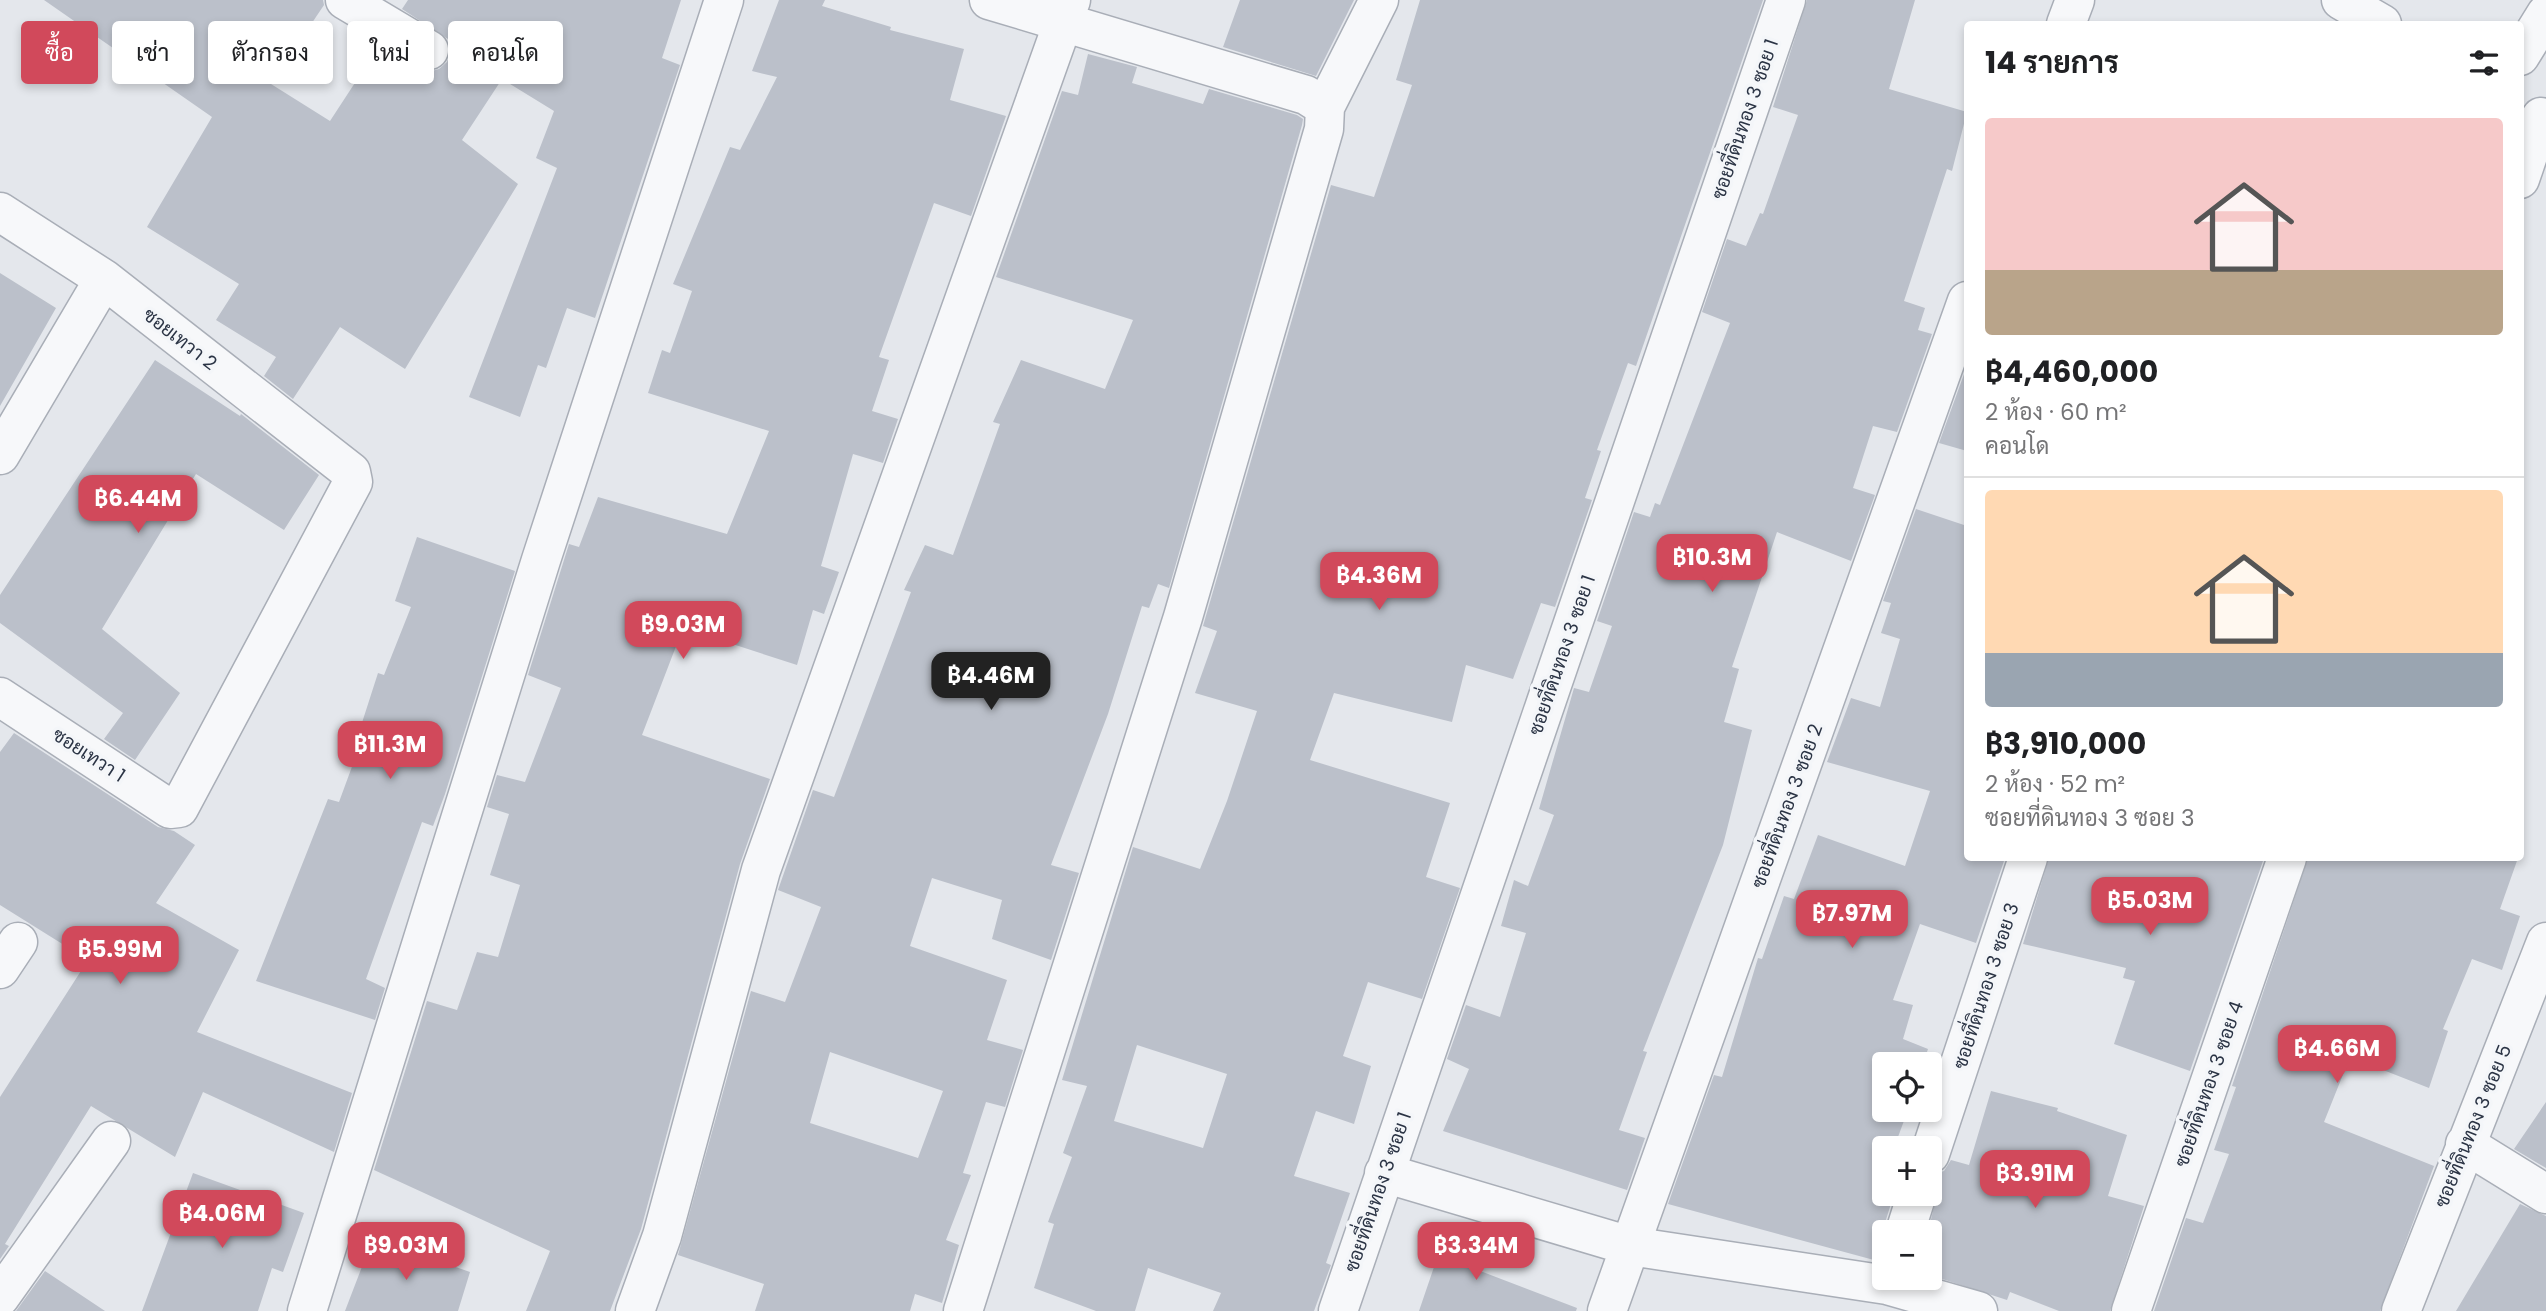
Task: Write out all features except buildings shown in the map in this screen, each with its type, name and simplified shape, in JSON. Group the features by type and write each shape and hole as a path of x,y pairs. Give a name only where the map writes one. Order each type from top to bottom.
{"street":[{"path":"345,0 380,21"},
{"path":"307,1311 541,561 724,0"},
{"path":"989,0 1067,11 1306,95 1325,107"},
{"path":"963,1311 1183,617 1324,129 1325,107 1379,0"},
{"name":"ซอยที่ดินทอง 3 ซอย 1","path":"1338,1311 1786,0"},
{"path":"2067,21 2075,0"},
{"path":"635,1311 662,1236 761,870 1067,11"},
{"path":"2524,50 2546,14"},
{"path":"2524,163 2536,114"},
{"name":"ซอยเทวา 2","path":"0,212 104,279 353,477 353,482 179,808"},
{"path":"0,455 104,279"},
{"name":"ซอยที่ดินทอง 3 ซอย 2","path":"1607,1311 1964,310"},
{"name":"ซอยเทวา 1","path":"0,697 170,809 179,808"},
{"name":"ซอยที่ดินทอง 3 ซอย 3","path":"1936,1136 2027,861"},
{"name":"ซอยที่ดินทอง 3 ซอย 4","path":"2130,1311 2286,861"},
{"name":"ซอยที่ดินทอง 3 ซอย 5","path":"2401,1311 2465,1144 2544,955"},
{"path":"0,1297 111,1141"},
{"path":"2465,1144 2546,1194"},
{"path":"1384,1173 1630,1246 1885,1291 1978,1311"}]}
